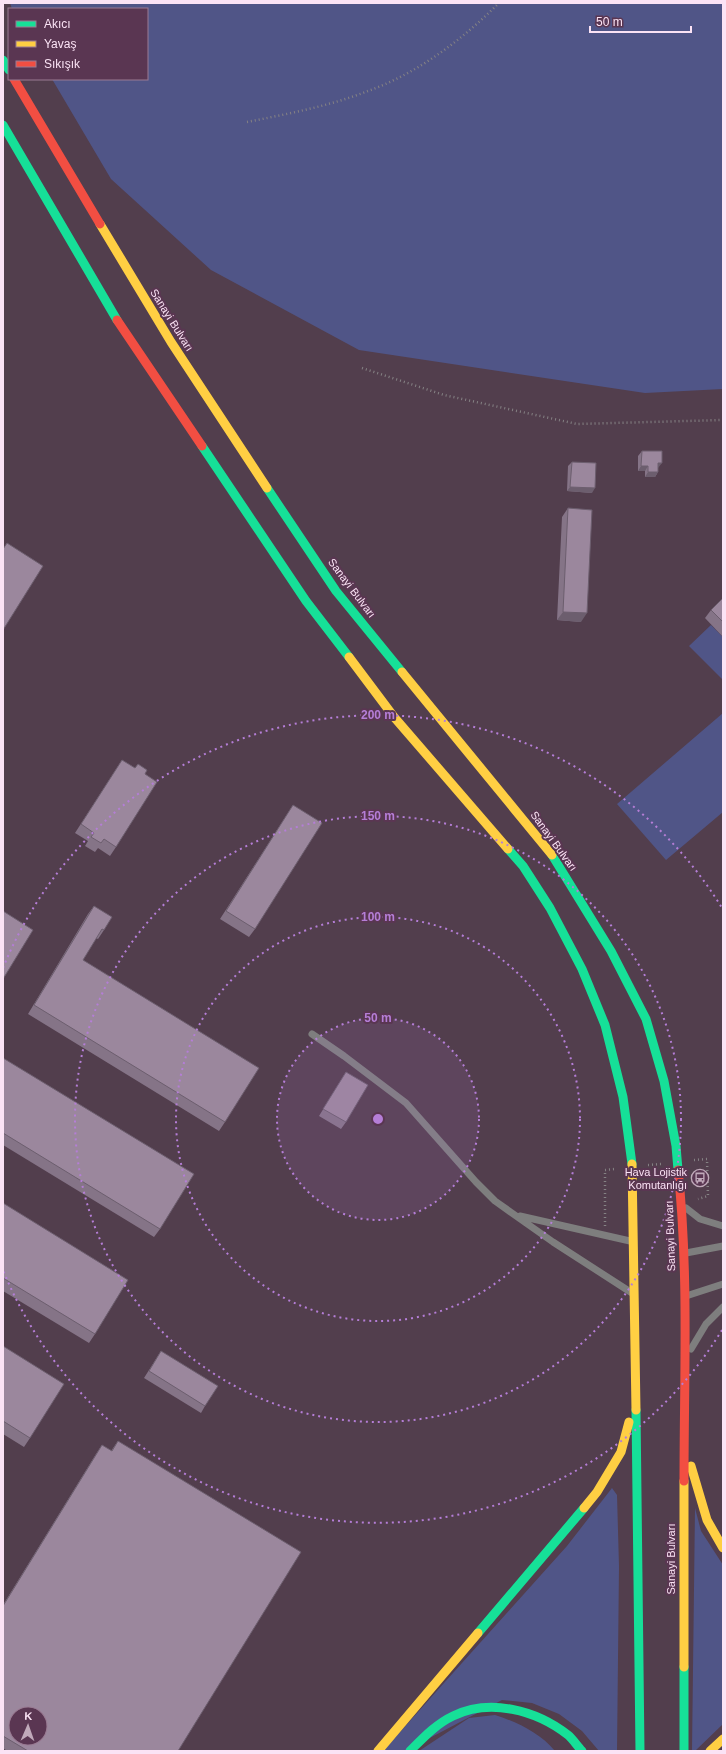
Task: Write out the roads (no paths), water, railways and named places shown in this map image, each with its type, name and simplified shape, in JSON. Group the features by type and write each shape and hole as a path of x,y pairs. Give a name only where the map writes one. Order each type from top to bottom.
{"main road":[{"name":"Sanayi Bulvarı","path":"15,80 171,342 336,591 555,859 611,951 646,1019 664,1081 676,1146 682,1204 684,1297 684,1751"},
{"path":"3,125 123,330 306,601 394,717 522,866 550,908 582,969 605,1025 623,1097 632,1163 635,1295 640,1751"},
{"path":"378,1751 598,1492 621,1452 636,1398"},
{"path":"683,1436 703,1510 717,1540 723,1548"},
{"path":"410,1751 424,1737 453,1715 480,1707 513,1709 542,1719 569,1736 582,1751"},
{"path":"710,1751 723,1739"}],"lane":[{"path":"312,1034 344,1056 406,1103 476,1182 495,1201 553,1242 635,1295"},
{"path":"682,1204 700,1219 723,1226"},
{"path":"516,1215 634,1241"},
{"path":"682,1253 723,1246"},
{"path":"684,1297 723,1284"},
{"path":"684,1360 706,1324 723,1307"}],"place":[{"name":"Hava Lojistik Komutanlığı","path":"700,1178"}]}
